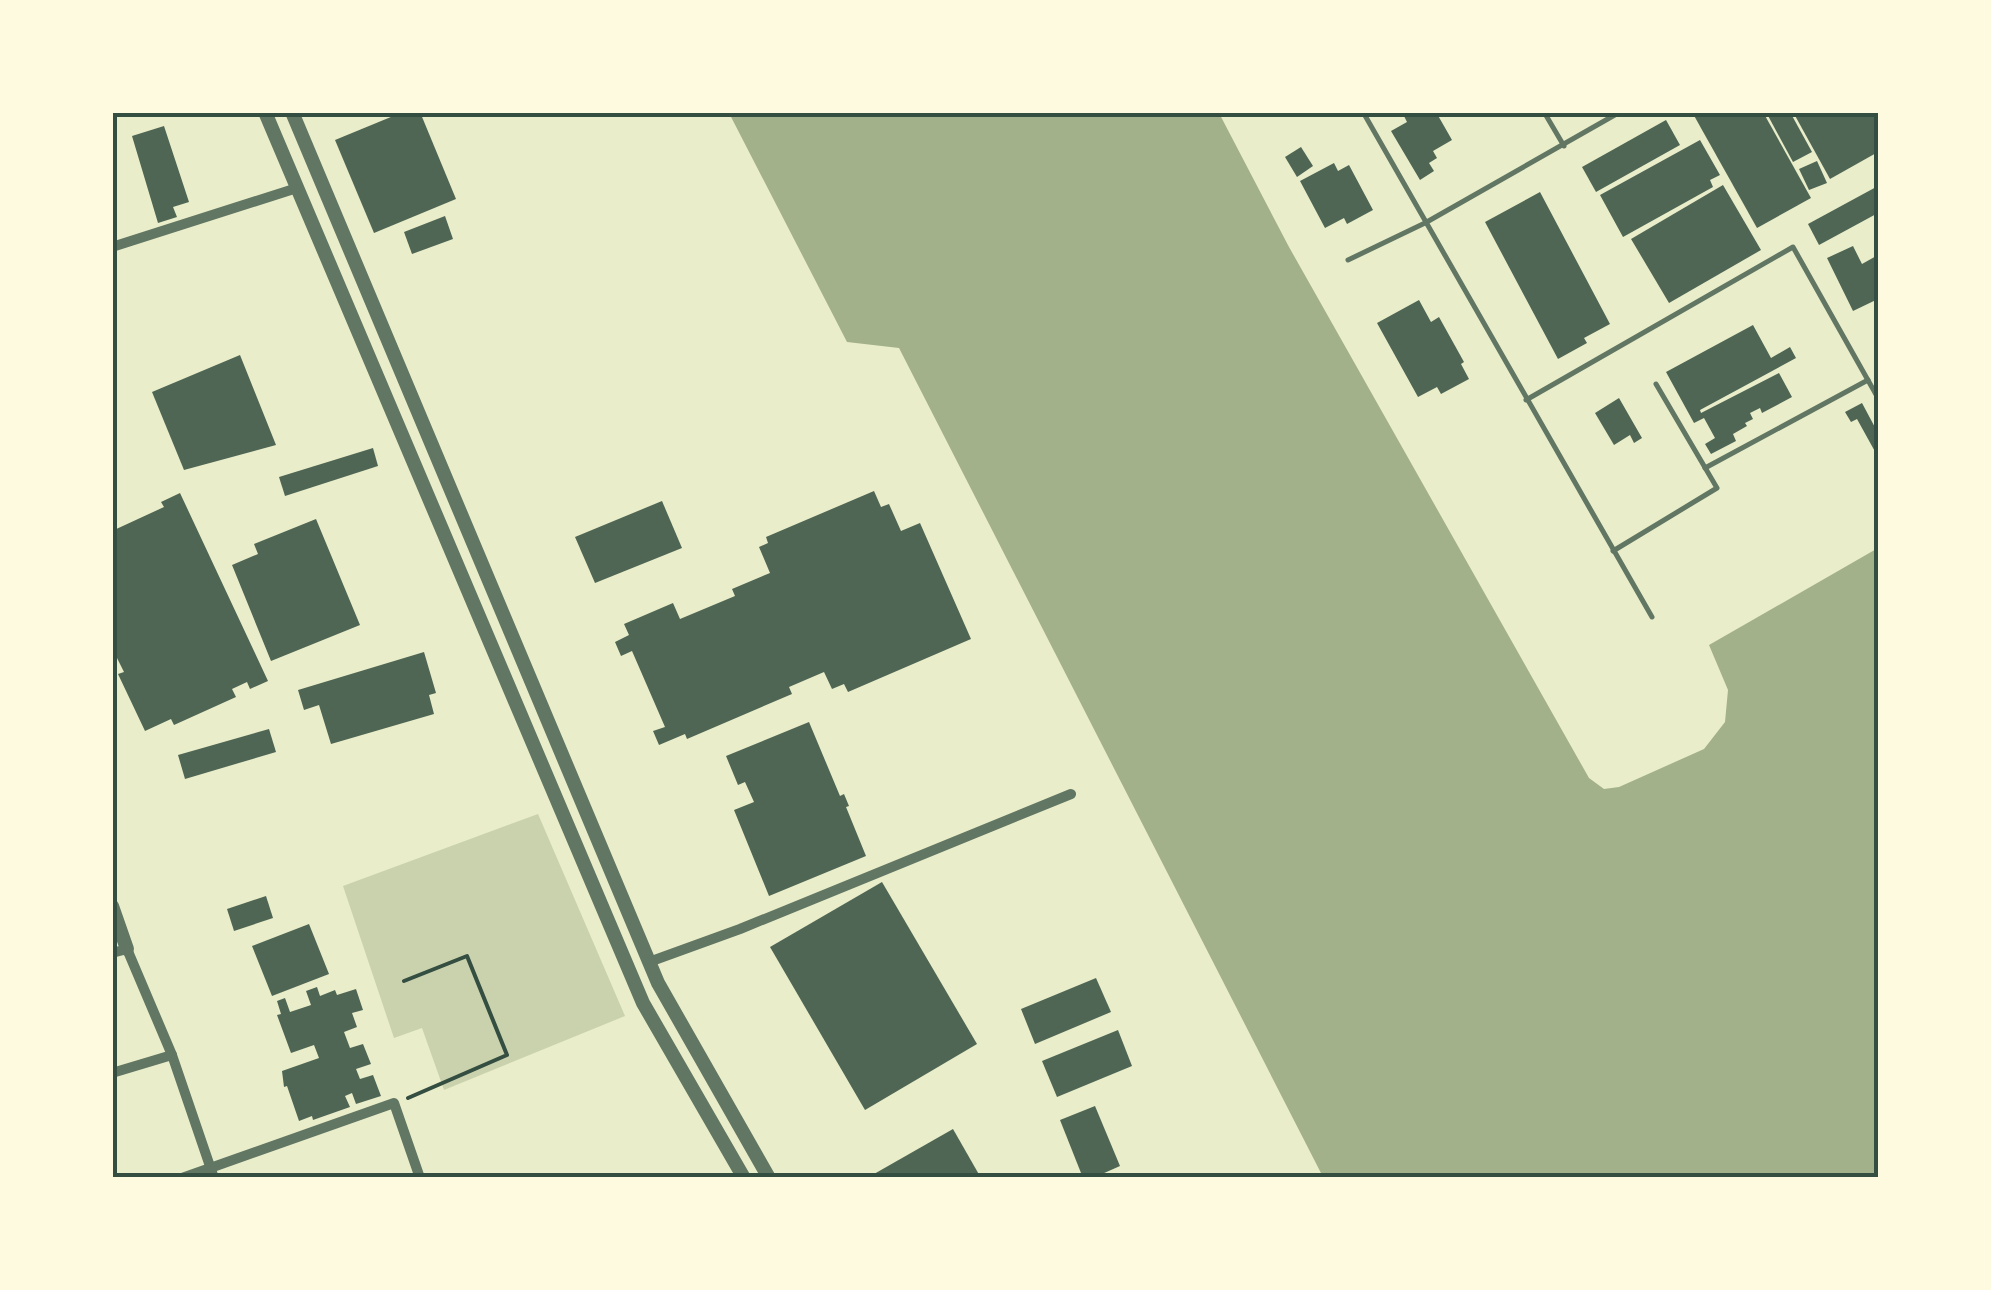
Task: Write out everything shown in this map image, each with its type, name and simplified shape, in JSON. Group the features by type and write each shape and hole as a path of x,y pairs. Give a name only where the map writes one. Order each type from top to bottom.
{"street":[{"path":"265,112 638,992 744,1178"},
{"path":"292,112 649,962 770,1178"},
{"path":"112,247 297,188"},
{"path":"649,962 1071,794"},
{"path":"112,906 120,951 172,1055 212,1173"},
{"path":"112,1073 172,1055"},
{"path":"182,1178 212,1173 394,1103 420,1178"}],"lane":[{"path":"1363,112 1652,617"},
{"path":"1544,112 1564,146"},
{"path":"1348,260 1426,223 1620,112"},
{"path":"1526,400 1793,247 1878,398"},
{"path":"1705,468 1868,380"},
{"path":"1612,552 1717,488 1656,384"}],"path":[{"path":"394,1103 507,1055 467,956 404,981"}],"shaded area":[{"path":"729,113 1219,113 1289,247 1589,778 1604,789 1619,787 1704,749 1725,722 1728,690 1709,645 1878,548 1878,1177 1323,1177 899,348 847,342"},
{"path":"538,814 625,1016 444,1090 422,1028 394,1038 343,886"}],"building":[{"path":"403,112 420,112 456,199 374,233 335,140"},
{"path":"1402,112 1436,112 1452,140 1433,151 1437,158 1429,163 1434,171 1420,180 1391,131 1407,122"},
{"path":"1692,112 1763,112 1811,198 1757,228"},
{"path":"1766,112 1790,112 1812,152 1793,162"},
{"path":"1793,112 1878,112 1878,152 1830,179"},
{"path":"1666,120 1680,145 1596,192 1582,167"},
{"path":"164,126 189,202 173,207 177,217 158,223 132,136"},
{"path":"1700,140 1720,175 1710,180 1713,187 1623,237 1600,195"},
{"path":"1301,147 1313,166 1297,177 1285,157"},
{"path":"1817,161 1827,183 1809,190 1799,169"},
{"path":"1334,163 1338,171 1349,165 1373,210 1347,224 1344,218 1325,228 1300,181"},
{"path":"1723,185 1761,250 1669,303 1631,239"},
{"path":"1878,186 1878,213 1819,245 1808,224"},
{"path":"1540,192 1610,324 1558,359 1485,222"},
{"path":"445,216 453,239 412,254 404,232"},
{"path":"1853,246 1862,264 1878,255 1878,299 1853,311 1827,258"},
{"path":"1419,300 1431,322 1439,317 1469,379 1441,394 1437,387 1418,397 1377,323"},
{"path":"1753,325 1771,358 1790,347 1796,358 1700,410 1701,413 1779,373 1792,397 1762,413 1760,408 1750,413 1753,419 1733,434 1736,441 1711,454 1705,444 1715,438 1704,418 1694,423 1666,372"},
{"path":"240,355 276,445 184,470 152,392"},
{"path":"1619,398 1642,438 1634,443 1630,435 1614,445 1595,413"},
{"path":"1862,403 1878,433 1878,457 1857,419 1851,422 1845,412"},
{"path":"373,448 378,466 285,496 279,477"},
{"path":"874,491 881,507 889,504 901,531 920,523 971,639 848,692 844,684 832,689 824,672 789,687 792,694 687,739 685,734 659,745 653,731 665,727 632,651 621,656 615,642 629,635 624,624 673,603 680,619 735,596 732,589 770,573 759,547 768,543 766,537"},
{"path":"180,493 268,681 250,689 247,682 232,689 236,697 174,725 171,719 145,731 118,674 124,672 112,648 112,531 164,507 161,502"},
{"path":"662,501 682,548 595,583 575,537"},
{"path":"316,519 360,625 271,661 232,565 258,554 254,544"},
{"path":"424,652 436,693 429,695 434,714 331,744 319,705 304,710 298,690"},
{"path":"809,722 840,796 844,794 866,856 769,896 734,810 754,802 745,782 738,785 726,756"},
{"path":"269,729 276,752 185,779 178,755"},
{"path":"882,882 977,1044 865,1110 770,947"},
{"path":"266,896 273,918 234,931 227,909"},
{"path":"309,924 329,974 272,996 252,946"},
{"path":"1096,978 1111,1012 1035,1044 1021,1009"},
{"path":"317,987 320,996 335,990 337,995 356,989 363,1010 352,1013 357,1027 344,1032 350,1048 363,1044 371,1064 356,1069 360,1079 373,1075 381,1096 356,1104 352,1093 345,1096 350,1107 299,1121 287,1086 284,1087 282,1071 319,1058 314,1045 291,1053 277,1015 281,1014 277,1001 285,998 290,1012 311,1005 306,991"},
{"path":"1118,1030 1132,1066 1057,1097 1042,1061"},
{"path":"1095,1106 1120,1166 1093,1178 1083,1178 1060,1120"},
{"path":"953,1129 981,1178 867,1178"}]}
